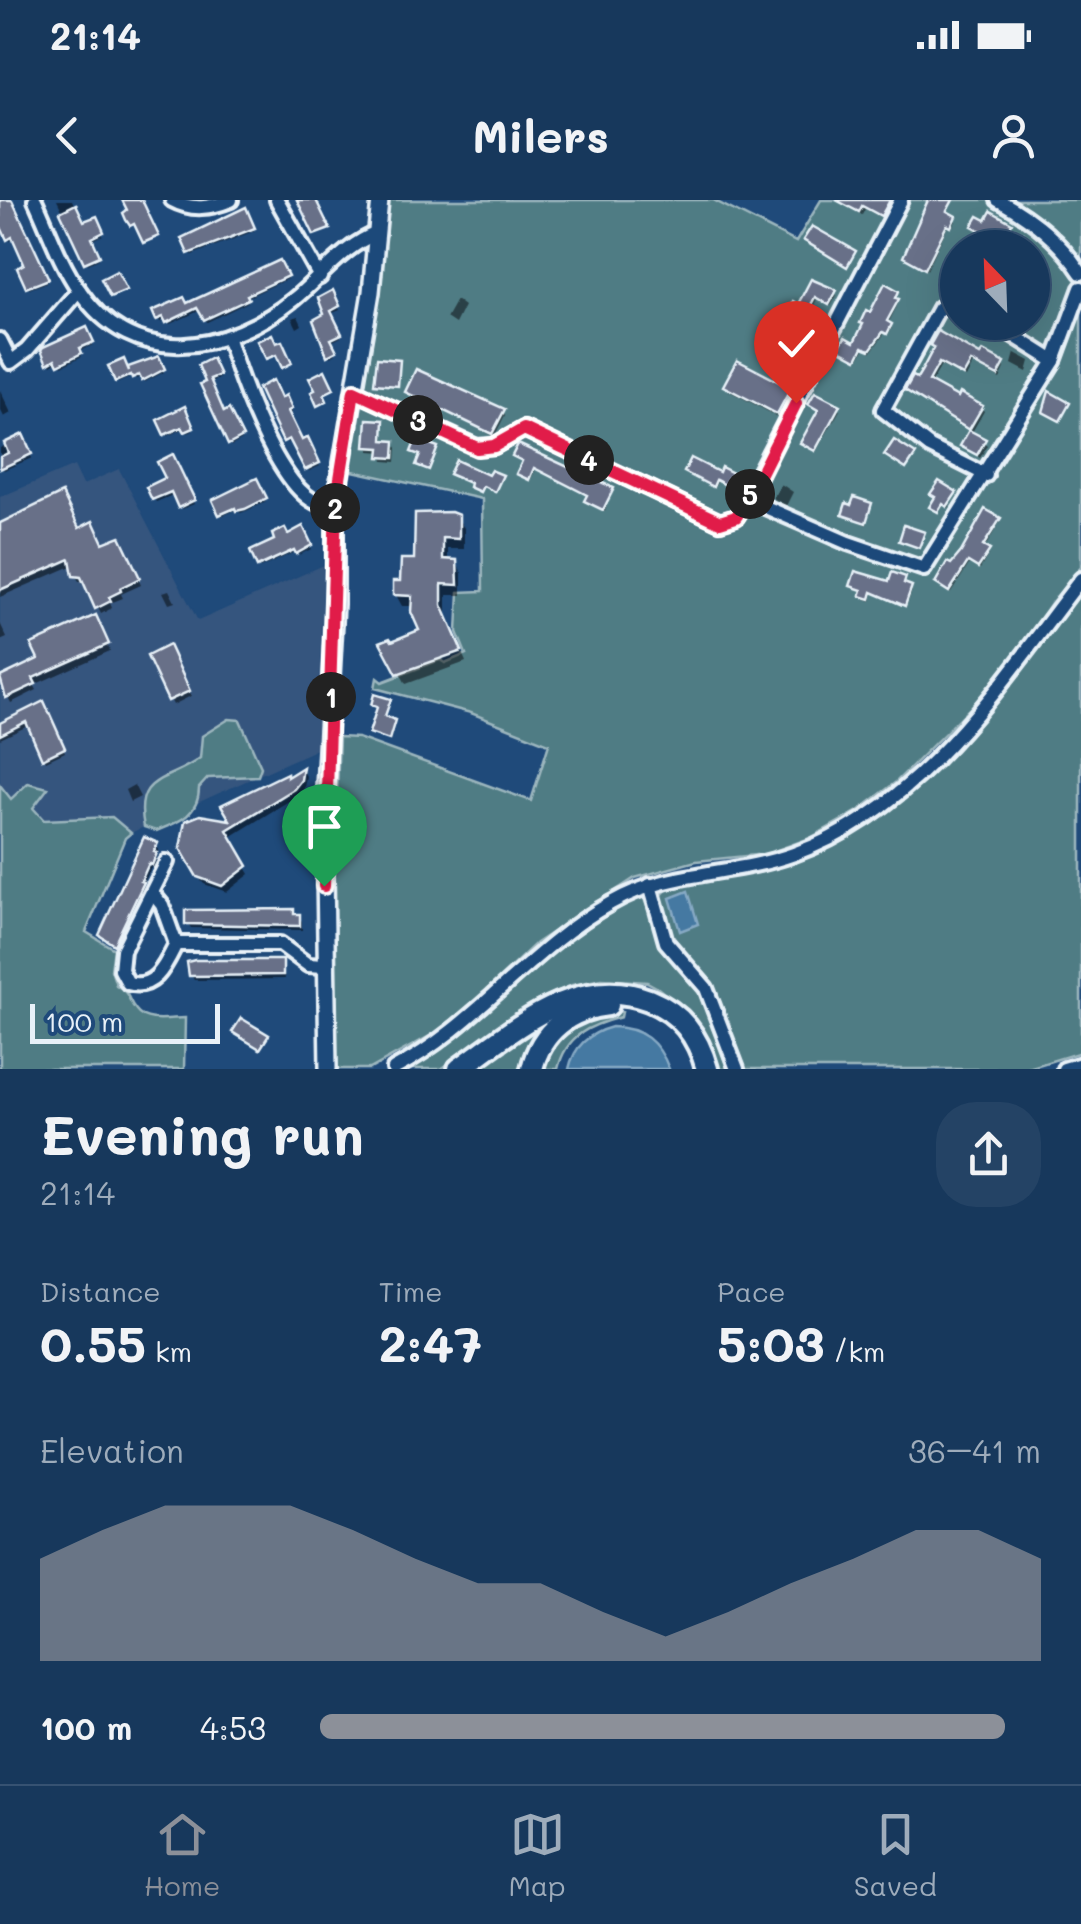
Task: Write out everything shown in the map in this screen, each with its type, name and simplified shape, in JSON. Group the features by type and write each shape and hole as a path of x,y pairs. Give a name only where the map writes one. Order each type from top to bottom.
{"highway":[{"path":"459,1069 548,1009 578,997 612,992 640,996 679,1018 700,1046 707,1069"},
{"path":"532,1069 540,1047 556,1025 583,1010 604,1005 641,1010 659,1018 683,1040 695,1069"}],"street":[{"path":"35,200 79,290 114,324 150,341 194,346 228,339 274,314 354,245 378,233"},
{"path":"172,200 203,208 231,200"},
{"path":"277,200 320,276"},
{"path":"328,1069 324,806 336,504 371,292 380,200"},
{"path":"354,391 477,448 494,446 524,429 720,522 736,517 901,200"},
{"path":"998,200 1048,233 1081,273"},
{"path":"748,499 848,543 924,569 1054,361 1081,288"},
{"path":"0,340 11,362 28,350 79,290"},
{"path":"940,308 883,410 930,447 986,474"},
{"path":"228,339 252,410 281,464 314,502 328,507 336,504"},
{"path":"1021,340 1054,361"},
{"path":"394,1069 447,1037 560,936 612,902 650,884 790,856 836,836 866,817 914,777 997,693 1081,579"},
{"path":"153,894 162,905 176,944 163,969 152,980 133,985 123,978 123,950 167,862"},
{"path":"650,884 666,942 706,988 737,1069"},
{"path":"176,944 280,944 308,966 324,966"},
{"path":"1064,1069 1081,1064"}],"shaded area":[{"path":"74,466 83,485 119,469 198,621 324,565 317,749 124,836 0,826 0,497"},
{"path":"688,891 698,924 680,931 670,898"},
{"path":"612,1027 648,1038 669,1069 569,1069 584,1042"}],"green space":[{"path":"380,200 713,200 796,242 821,200 1081,200 1081,567 999,679 896,782 858,811 810,838 766,854 696,861 635,878 536,943 451,1024 370,1069 334,1069 330,990 339,737 358,738 531,801 549,744 471,713 375,688 377,678 382,682 466,654 457,632 459,592 483,591 482,499 348,470"},
{"path":"1081,587 1081,1052 1025,1069 742,1069 714,987 670,935 661,896 672,884 842,837 960,739 1008,685"},
{"path":"229,719 240,720 261,767 258,776 208,778 199,788 196,805 186,816 156,831 144,827 142,810 149,788 200,758 202,736"},
{"path":"28,783 48,788 33,808 44,820 112,817 131,833 125,838 86,932 114,949 111,970 116,985 140,1014 159,1019 185,1018 184,1069 0,1069 0,785 11,799"},
{"path":"636,896 643,896 657,933 697,985 727,1069 714,1069 707,1045 686,1011 658,988 647,982 602,979 572,985 540,999 441,1069 410,1069 458,1033 570,933"},
{"path":"555,1010 526,1069 468,1069"},
{"path":"612,1010 622,1012 621,1017 581,1033 567,1048 558,1069 540,1069 561,1029"}],"building":[{"path":"0,200 12,200 49,279 26,288 17,268 24,264 12,237 7,240 0,225"},
{"path":"122,200 142,200 159,236 143,243 134,224 130,226 126,220"},
{"path":"297,200 316,200 330,229 314,235"},
{"path":"836,200 890,200 881,216 862,206 859,212"},
{"path":"928,200 953,200 947,211 956,216 951,227 940,230 940,239 925,269 903,257"},
{"path":"76,204 84,221 97,216 104,232 92,238 100,256 84,263 60,212"},
{"path":"246,207 255,228 188,254 181,238"},
{"path":"991,211 1016,230 980,230 972,226 978,216 986,220"},
{"path":"812,226 856,251 847,267 803,240"},
{"path":"280,260 288,276 204,320 197,308 166,323 163,317 156,320 152,311 184,297 187,303"},
{"path":"117,271 127,290 110,297 101,279"},
{"path":"811,279 837,290 829,305 815,297 806,315 814,320 808,332 784,319 793,301 798,304"},
{"path":"885,283 899,291 887,321 892,324 887,334 883,332 870,350 863,347 857,359 838,349 845,337 854,342 866,310 870,312"},
{"path":"333,290 340,306 331,311 342,334 331,339 337,351 327,356 313,320 324,314 318,298"},
{"path":"87,327 94,342 58,365 55,359 47,364 43,347"},
{"path":"938,331 940,340 954,340 1005,363 998,376 971,362 963,376 939,363 929,381 983,406 969,430 905,390 922,370 934,347 930,345"},
{"path":"272,334 276,343 282,341 292,363 282,368 276,355 266,359 257,341"},
{"path":"159,356 165,369 142,381 139,375 131,375 115,382 108,366 124,359 129,371 128,367"},
{"path":"212,358 220,375 210,379 224,412 229,409 243,437 228,445 200,384 205,382 198,365"},
{"path":"377,358 400,360 398,386 374,384"},
{"path":"737,360 791,388 777,414 723,386"},
{"path":"416,369 505,409 492,434 405,392"},
{"path":"325,370 334,389 324,394 327,401 317,406 309,378"},
{"path":"273,380 281,398 286,395 292,409 288,411 302,440 308,437 320,463 305,470 289,439 283,442 258,388"},
{"path":"1049,391 1070,403 1060,421 1043,412"},
{"path":"815,392 840,405 815,451 800,443 818,410 808,404"},
{"path":"185,406 194,428 185,432 182,427 164,435 157,420"},
{"path":"367,419 384,420 383,440 395,441 394,458 379,457 380,448 365,447"},
{"path":"969,430 986,439 977,455 960,446"},
{"path":"23,434 32,454 0,469 0,457 8,453 4,443"},
{"path":"416,439 438,447 429,470 416,465 420,455 411,452"},
{"path":"894,440 916,454 906,469 884,455"},
{"path":"518,444 614,488 603,510 584,501 587,495 534,468 529,480 516,474 522,461 512,456"},
{"path":"173,454 195,500 178,508 171,492 152,500 146,487 165,478 157,462"},
{"path":"691,458 719,472 721,467 741,477 735,490 716,480 713,487 684,472"},
{"path":"456,460 488,475 491,470 503,475 495,492 483,486 480,492 449,474"},
{"path":"257,478 267,498 245,509 235,508 219,515 212,500"},
{"path":"939,481 957,492 947,507 943,504 938,512 929,507 935,497 930,494"},
{"path":"62,493 79,528 93,521 103,543 120,536 140,578 120,588 109,597 111,601 95,609 81,577 73,576 70,559 0,590 0,523"},
{"path":"854,497 872,503 866,523 842,515 846,503 851,505"},
{"path":"985,509 1001,518 983,546 990,550 978,568 968,562 949,592 935,583 947,562 951,564 961,552"},
{"path":"415,513 459,515 459,539 443,538 443,559 457,560 458,585 442,584 442,605 462,651 397,674 380,642 419,630 411,612 412,596 393,595 393,581 400,581 401,559 414,559"},
{"path":"904,525 925,532 919,548 899,541"},
{"path":"303,526 312,545 257,567 250,551 274,540 272,534 285,528 288,534"},
{"path":"855,571 889,581 892,572 906,577 904,583 912,586 905,606 872,592 870,599 860,596 862,590 850,586"},
{"path":"96,615 109,644 33,678 36,684 6,698 0,677 38,659 31,644"},
{"path":"169,645 190,691 168,701 147,656"},
{"path":"374,694 391,699 385,716 395,720 389,740 369,733 377,707 371,705"},
{"path":"44,701 65,748 42,759 26,722 0,735 0,723"},
{"path":"303,767 301,780 294,789 227,830 248,866 222,886 197,877 180,848 185,821 200,815 230,820 221,805"},
{"path":"144,837 158,843 154,852 157,853 152,865 149,863 114,945 99,935"},
{"path":"294,909 294,914 300,914 300,926 185,924 185,910"},
{"path":"283,960 283,975 189,976 187,962"},
{"path":"241,1018 269,1035 260,1049 232,1032"}],"route":[{"path":"324,886 336,504 354,391 477,448 494,446 524,429 720,522 736,517 748,499 796,403"}]}
